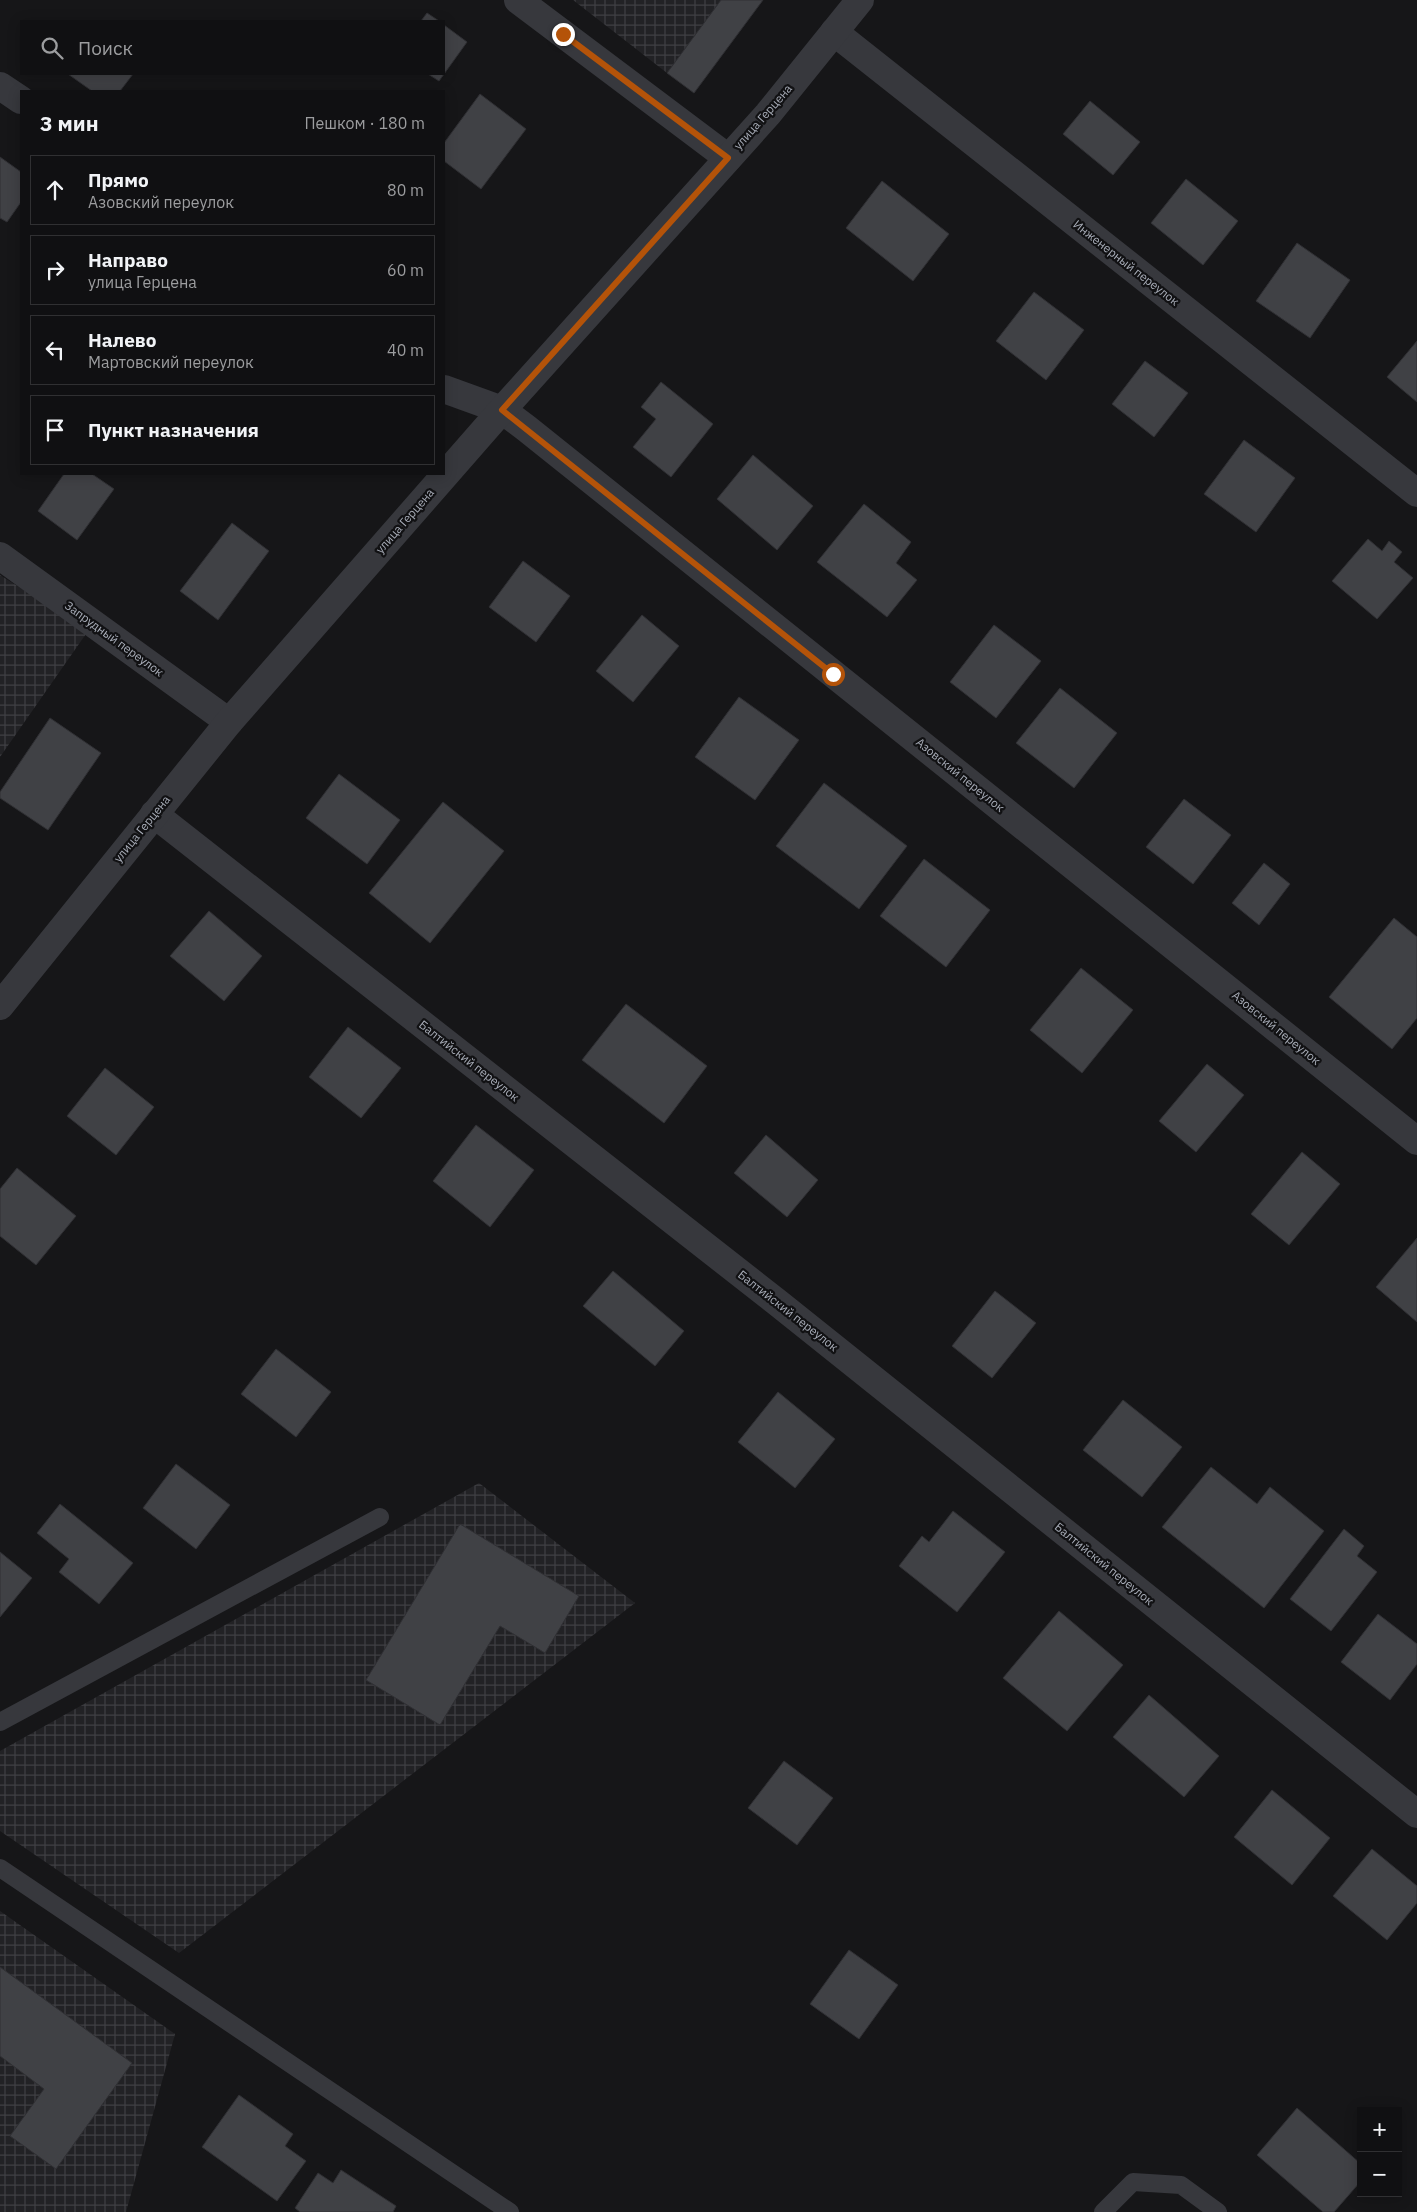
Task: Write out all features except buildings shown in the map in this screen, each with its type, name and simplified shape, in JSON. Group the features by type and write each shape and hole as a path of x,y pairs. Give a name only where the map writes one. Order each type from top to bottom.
{"street":[{"path":"518,0 728,158"},
{"name":"улица Герцена","path":"0,1006 229,722 502,410 768,114 860,0"},
{"name":"Инженерный переулок","path":"834,32 1417,493"},
{"path":"0,86 20,99"},
{"path":"445,389 502,410"},
{"name":"Азовский переулок","path":"502,410 1417,1141"},
{"name":"Запрудный переулок","path":"0,556 229,722"},
{"name":"Балтийский переулок","path":"154,814 786,1309 1417,1814"}],"lane":[{"path":"0,1722 380,1517"},
{"path":"0,1868 510,2212"},
{"path":"1104,2212 1133,2182 1181,2185 1218,2212"}],"shaded area":[{"path":"573,0 721,0 667,73"},
{"path":"0,575 88,631 0,757"},
{"path":"479,1483 635,1603 179,1953 0,1831 0,1751"},
{"path":"0,1911 175,2034 126,2212 0,2212"}],"route":[{"path":"563,34 728,158 502,410 833,674"}]}
